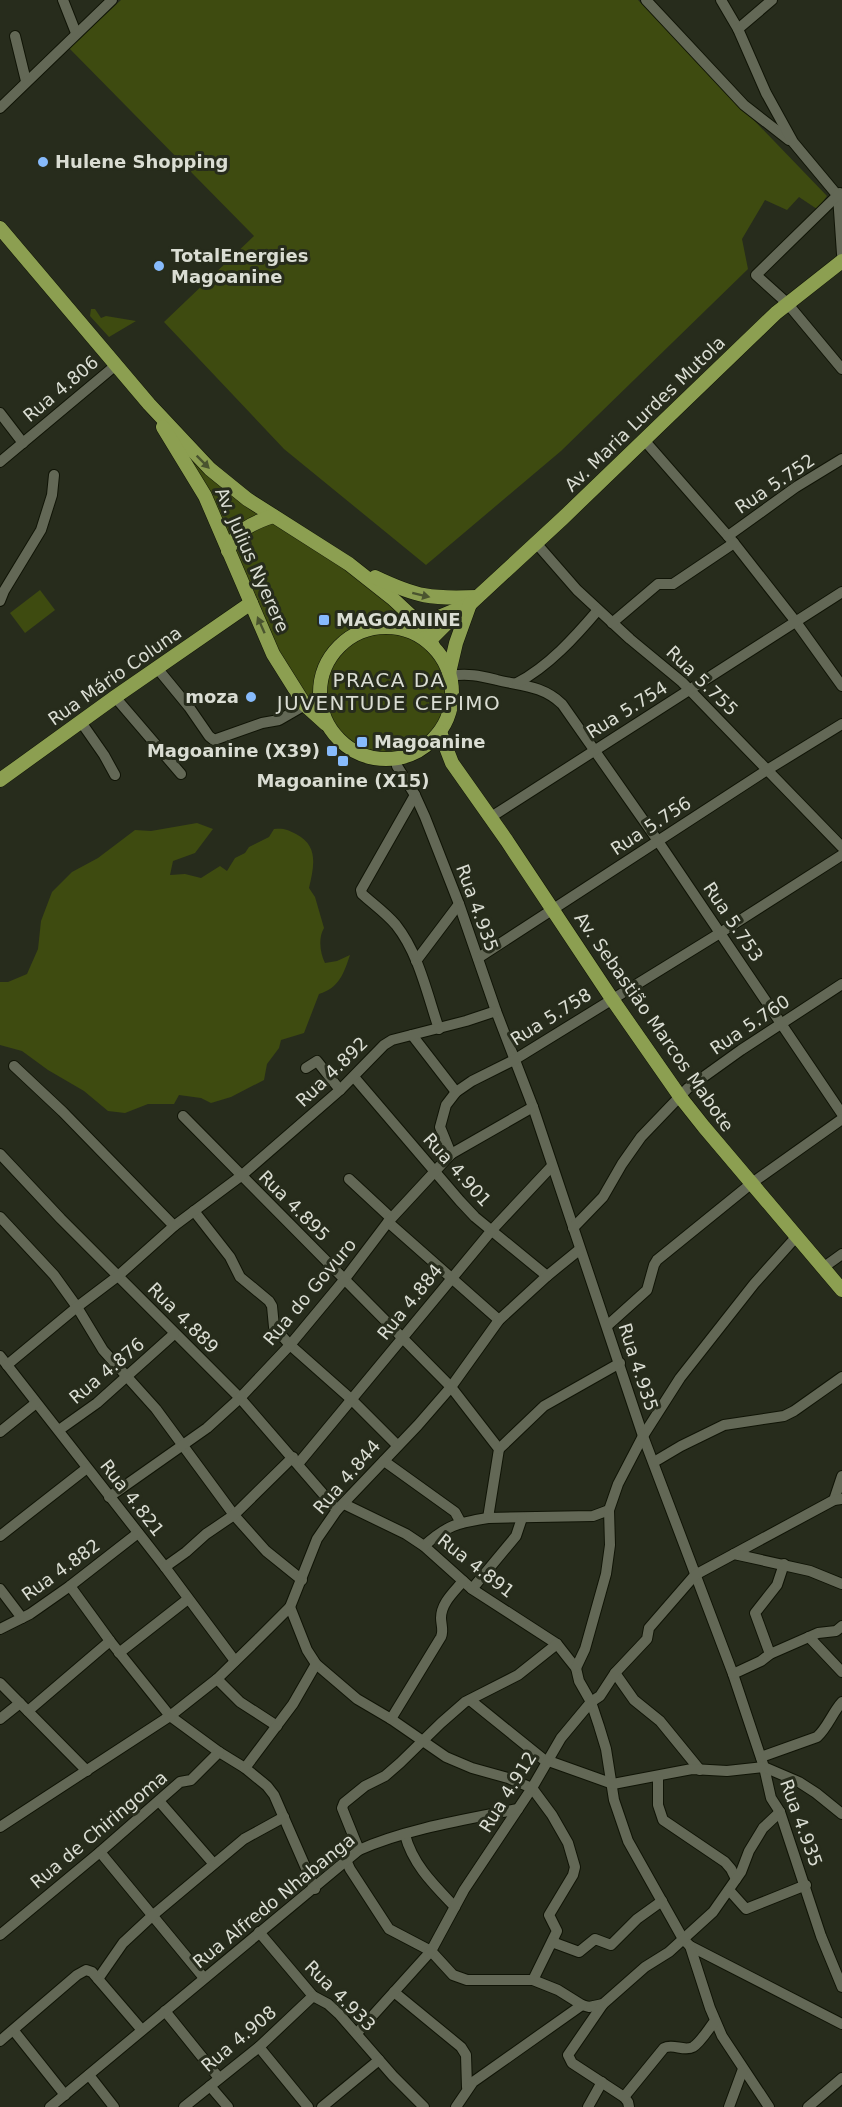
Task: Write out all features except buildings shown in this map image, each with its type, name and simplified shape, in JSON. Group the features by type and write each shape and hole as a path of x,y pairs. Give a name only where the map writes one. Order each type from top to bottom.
{"main road":[{"name":"Av. Julius Nyerere","path":"0,228 149,404 210,469 247,499 344,561 392,598 414,628"},
{"name":"Av. Maria Lurdes Mutola","path":"474,600 788,303 842,257"},
{"path":"431,643 711,369 784,303 842,257"},
{"name":"Av. Julius Nyerere","path":"149,404 205,496 248,605 273,654 305,705 331,730"},
{"path":"228,551 232,542 248,525 273,516"},
{"path":"344,561 416,594 443,599 474,600"},
{"path":"414,628 431,643 446,663 453,691 447,719 440,732 418,751 396,759 378,760 361,755 346,747 331,730 320,700 320,683 333,653 345,641 360,632 376,628 414,628 474,600"},
{"path":"450,675 456,643 474,600"},
{"name":"Rua Mário Coluna","path":"0,780 248,605"},
{"name":"Av. Sebastião Marcos Mabote","path":"440,732 452,763 681,1098 842,1290"},
{"name":"Av. Sebastião Marcos Mabote","path":"418,751 452,763"}],"street":[{"path":"63,0 76,33"},
{"path":"0,108 112,0"},
{"path":"646,0 744,105 793,142 840,194 842,257"},
{"path":"721,0 738,29 766,93 793,142"},
{"path":"738,29 772,0"},
{"path":"15,36 26,81"},
{"path":"840,194 757,273 758,279 788,303 842,369"},
{"name":"Rua 4.806","path":"0,462 116,364"},
{"path":"0,413 23,443"},
{"path":"644,440 731,540 796,622 842,686"},
{"name":"Rua 5.752","path":"612,623 658,584 673,584 796,487 842,459"},
{"path":"0,601 5,578 41,530 52,495 54,475"},
{"name":"Rua 5.755","path":"536,543 598,610 670,670 842,847"},
{"name":"Rua 5.754","path":"491,817 842,592"},
{"path":"517,683 557,653 598,610"},
{"path":"157,668 214,740 279,720 305,705"},
{"name":"Rua 5.753","path":"450,675 465,674 517,683 541,690 562,704 658,841 842,1114"},
{"path":"115,697 181,774"},
{"path":"81,722 104,754 115,775"},
{"name":"Rua 5.756","path":"478,958 767,770 842,724"},
{"name":"Rua 4.935","path":"396,759 397,766 415,795 459,904 496,1011 533,1107 643,1436 733,1674 763,1762 771,1798 780,1812 821,1936 842,1987"},
{"path":"415,795 361,890 362,894 394,923 406,939 416,961 439,1029"},
{"name":"Rua 5.758","path":"456,1092 472,1081 514,1060 842,855"},
{"path":"416,961 459,904"},
{"name":"Rua 5.760","path":"573,1228 603,1197 641,1137 700,1079 842,984"},
{"name":"Rua 4.892","path":"3,1361 118,1276 174,1226 241,1176 340,1090 384,1045 392,1040 439,1029 496,1011"},
{"path":"412,1035 456,1092 446,1105 440,1127 451,1154"},
{"path":"306,1068 317,1061 340,1090"},
{"path":"14,1066 63,1112 174,1226"},
{"name":"Rua 4.901","path":"354,1077 475,1217 547,1276"},
{"name":"Rua do Govuro","path":"110,1497 207,1428 240,1398 290,1344 344,1280 389,1220 451,1154 533,1107"},
{"name":"Rua 4.895","path":"183,1116 451,1387 500,1449"},
{"path":"607,1326 647,1290 657,1260 752,1183 842,1119"},
{"name":"Rua 4.889","path":"0,1154 174,1334 240,1398 341,1507"},
{"name":"Rua 4.884","path":"165,1567 234,1515 295,1460 351,1399 492,1230 552,1166"},
{"path":"349,1179 450,1279 499,1320"},
{"path":"194,1210 230,1257 240,1277 272,1306 274,1327 397,1445"},
{"path":"0,1217 54,1275 104,1350 156,1409 234,1515 266,1551 302,1580"},
{"path":"576,1668 585,1649 606,1574 610,1545 609,1510 618,1484 643,1436 680,1377 754,1284 797,1236"},
{"name":"Rua 4.844","path":"2,1824 170,1716 217,1679 290,1607 317,1539 341,1507 451,1387 499,1320 579,1250"},
{"path":"824,1267 842,1254"},
{"name":"Rua 4.876","path":"59,1430 97,1403 174,1334"},
{"name":"Rua 4.821","path":"3,1361 165,1567 235,1661"},
{"path":"488,1518 500,1449 544,1406 620,1363"},
{"path":"654,1462 724,1425 784,1416 842,1377"},
{"path":"0,1431 36,1403"},
{"path":"384,1461 455,1512 461,1523"},
{"path":"0,1536 87,1468"},
{"path":"695,1575 838,1499 842,1476"},
{"name":"Rua 4.891","path":"341,1507 406,1534 424,1546 472,1589 557,1644 576,1668 582,1687 591,1702 606,1749 614,1800 628,1841 687,1943 722,2036 769,2107"},
{"path":"424,1546 442,1530 461,1523 488,1518 593,1516 609,1510"},
{"path":"472,1589 516,1536 522,1518"},
{"name":"Rua 4.882","path":"0,1629 22,1618 70,1586 138,1533"},
{"path":"734,1554 810,1571 842,1584"},
{"path":"770,1654 755,1613 777,1585 784,1564"},
{"name":"Rua 4.912","path":"357,2033 431,1952 455,1907 532,1788 561,1738 591,1702 600,1696 615,1673 647,1639 649,1628 695,1575"},
{"path":"391,1719 441,1638 443,1632 441,1618 445,1604 463,1581"},
{"path":"70,1586 119,1653 170,1716 267,1786 284,1816 315,1889"},
{"path":"0,1589 22,1618"},
{"path":"119,1653 188,1599"},
{"path":"290,1607 307,1650 316,1664 357,1699 446,1756 472,1768 508,1778 532,1788 552,1815 568,1843 575,1867 573,1875 549,1915 557,1932 532,1980"},
{"path":"733,1674 761,1661 770,1654 826,1631 836,1631 842,1626"},
{"path":"809,1637 842,1672"},
{"path":"0,1719 24,1707 110,1641"},
{"path":"359,1850 342,1805 365,1786 385,1776 441,1723 470,1700 518,1675 557,1644"},
{"path":"245,1768 293,1704 316,1664"},
{"path":"615,1673 634,1700 660,1721 700,1770"},
{"path":"217,1679 240,1702 277,1726"},
{"path":"0,1683 87,1771"},
{"path":"470,1700 543,1759 613,1784 692,1769 727,1771 763,1762 817,1737 842,1702"},
{"name":"Rua de Chiringoma","path":"0,1935 180,1782 191,1780 219,1752"},
{"path":"763,1762 816,1793 842,1814"},
{"path":"658,1776 658,1804 663,1820 725,1862 732,1869 736,1879"},
{"path":"159,1801 213,1863"},
{"name":"Rua Alfredo Nhabanga","path":"50,2107 259,1932 315,1889 359,1850 376,1842 460,1820 518,1809"},
{"path":"715,2021 690,2048 669,2046 664,2048 627,2102 602,2082 572,2063 568,2055 603,2004 645,1967 687,1943 729,1890 756,1838 780,1812"},
{"path":"98,1979 123,1943 152,1916 213,1863 254,1832 284,1816"},
{"path":"405,1835 408,1846 423,1872 455,1907"},
{"path":"100,1852 204,1978"},
{"path":"346,1860 389,1929 431,1952 453,1975 467,1980 532,1980 558,1990 582,2005 589,2007 603,2004"},
{"path":"729,1890 746,1909 806,1885"},
{"path":"552,1942 579,1952 595,1939 611,1945 638,1919 662,1901"},
{"name":"Rua 4.933","path":"259,1932 314,1996 328,2004 357,2033 379,2060 424,2107"},
{"path":"687,1943 842,2025"},
{"path":"0,2041 77,1975 86,1970 92,1972 141,2030"},
{"path":"394,1992 465,2051 467,2087"},
{"name":"Rua 4.908","path":"184,2107 259,2046 314,1996"},
{"path":"456,2107 467,2087 493,2066 582,2005"},
{"path":"165,2011 219,2078"},
{"path":"14,2031 65,2095"},
{"path":"259,2046 308,2107"},
{"path":"322,2107 379,2060"},
{"path":"729,2107 743,2068"},
{"path":"89,2075 114,2107"},
{"path":"808,2107 842,2078"},
{"path":"588,2107 602,2082"},
{"path":"210,2086 228,2107"}],"green space":[{"path":"121,0 638,0 827,196 817,209 799,197 787,210 765,200 742,239 748,269 561,451 426,565 284,449 164,322 254,236 69,48"},
{"path":"91,309 95,309 101,318 106,316 136,321 109,337 90,316"},
{"path":"149,404 216,482 255,511 371,587 422,633 443,661 452,681 453,700 447,719 436,735 421,748 403,756 383,759 362,755 341,742 311,711"},
{"path":"40,590 55,610 25,633 10,613"},
{"path":"197,823 213,829 195,853 173,861 170,875 185,874 201,878 220,866 227,871 235,858 245,853 249,847 269,837 274,829 287,830 303,839 312,851 313,857 309,888 315,897 324,928 320,941 323,959 325,963 350,955 343,974 336,984 319,994 304,1033 281,1040 279,1048 267,1064 264,1080 231,1097 211,1103 201,1098 179,1095 174,1104 148,1104 125,1113 108,1111 84,1091 48,1070 22,1051 0,1045 0,982 8,982 27,974 38,949 41,921 52,892 72,872 98,858 135,830 151,831"}],"place":[{"name":"Hulene Shopping","path":"43,162"},
{"name":"TotalEnergies Magoanine","path":"159,266"},
{"name":"MAGOANINE","path":"324,620"},
{"name":"moza","path":"251,697"},
{"name":"Magoanine","path":"362,742"},
{"name":"Magoanine (X39)","path":"332,751"},
{"name":"Magoanine (X15)","path":"343,761"}],"district":[{"name":"PRACA DA JUVENTUDE CEPIMO","path":"389,692"}]}
